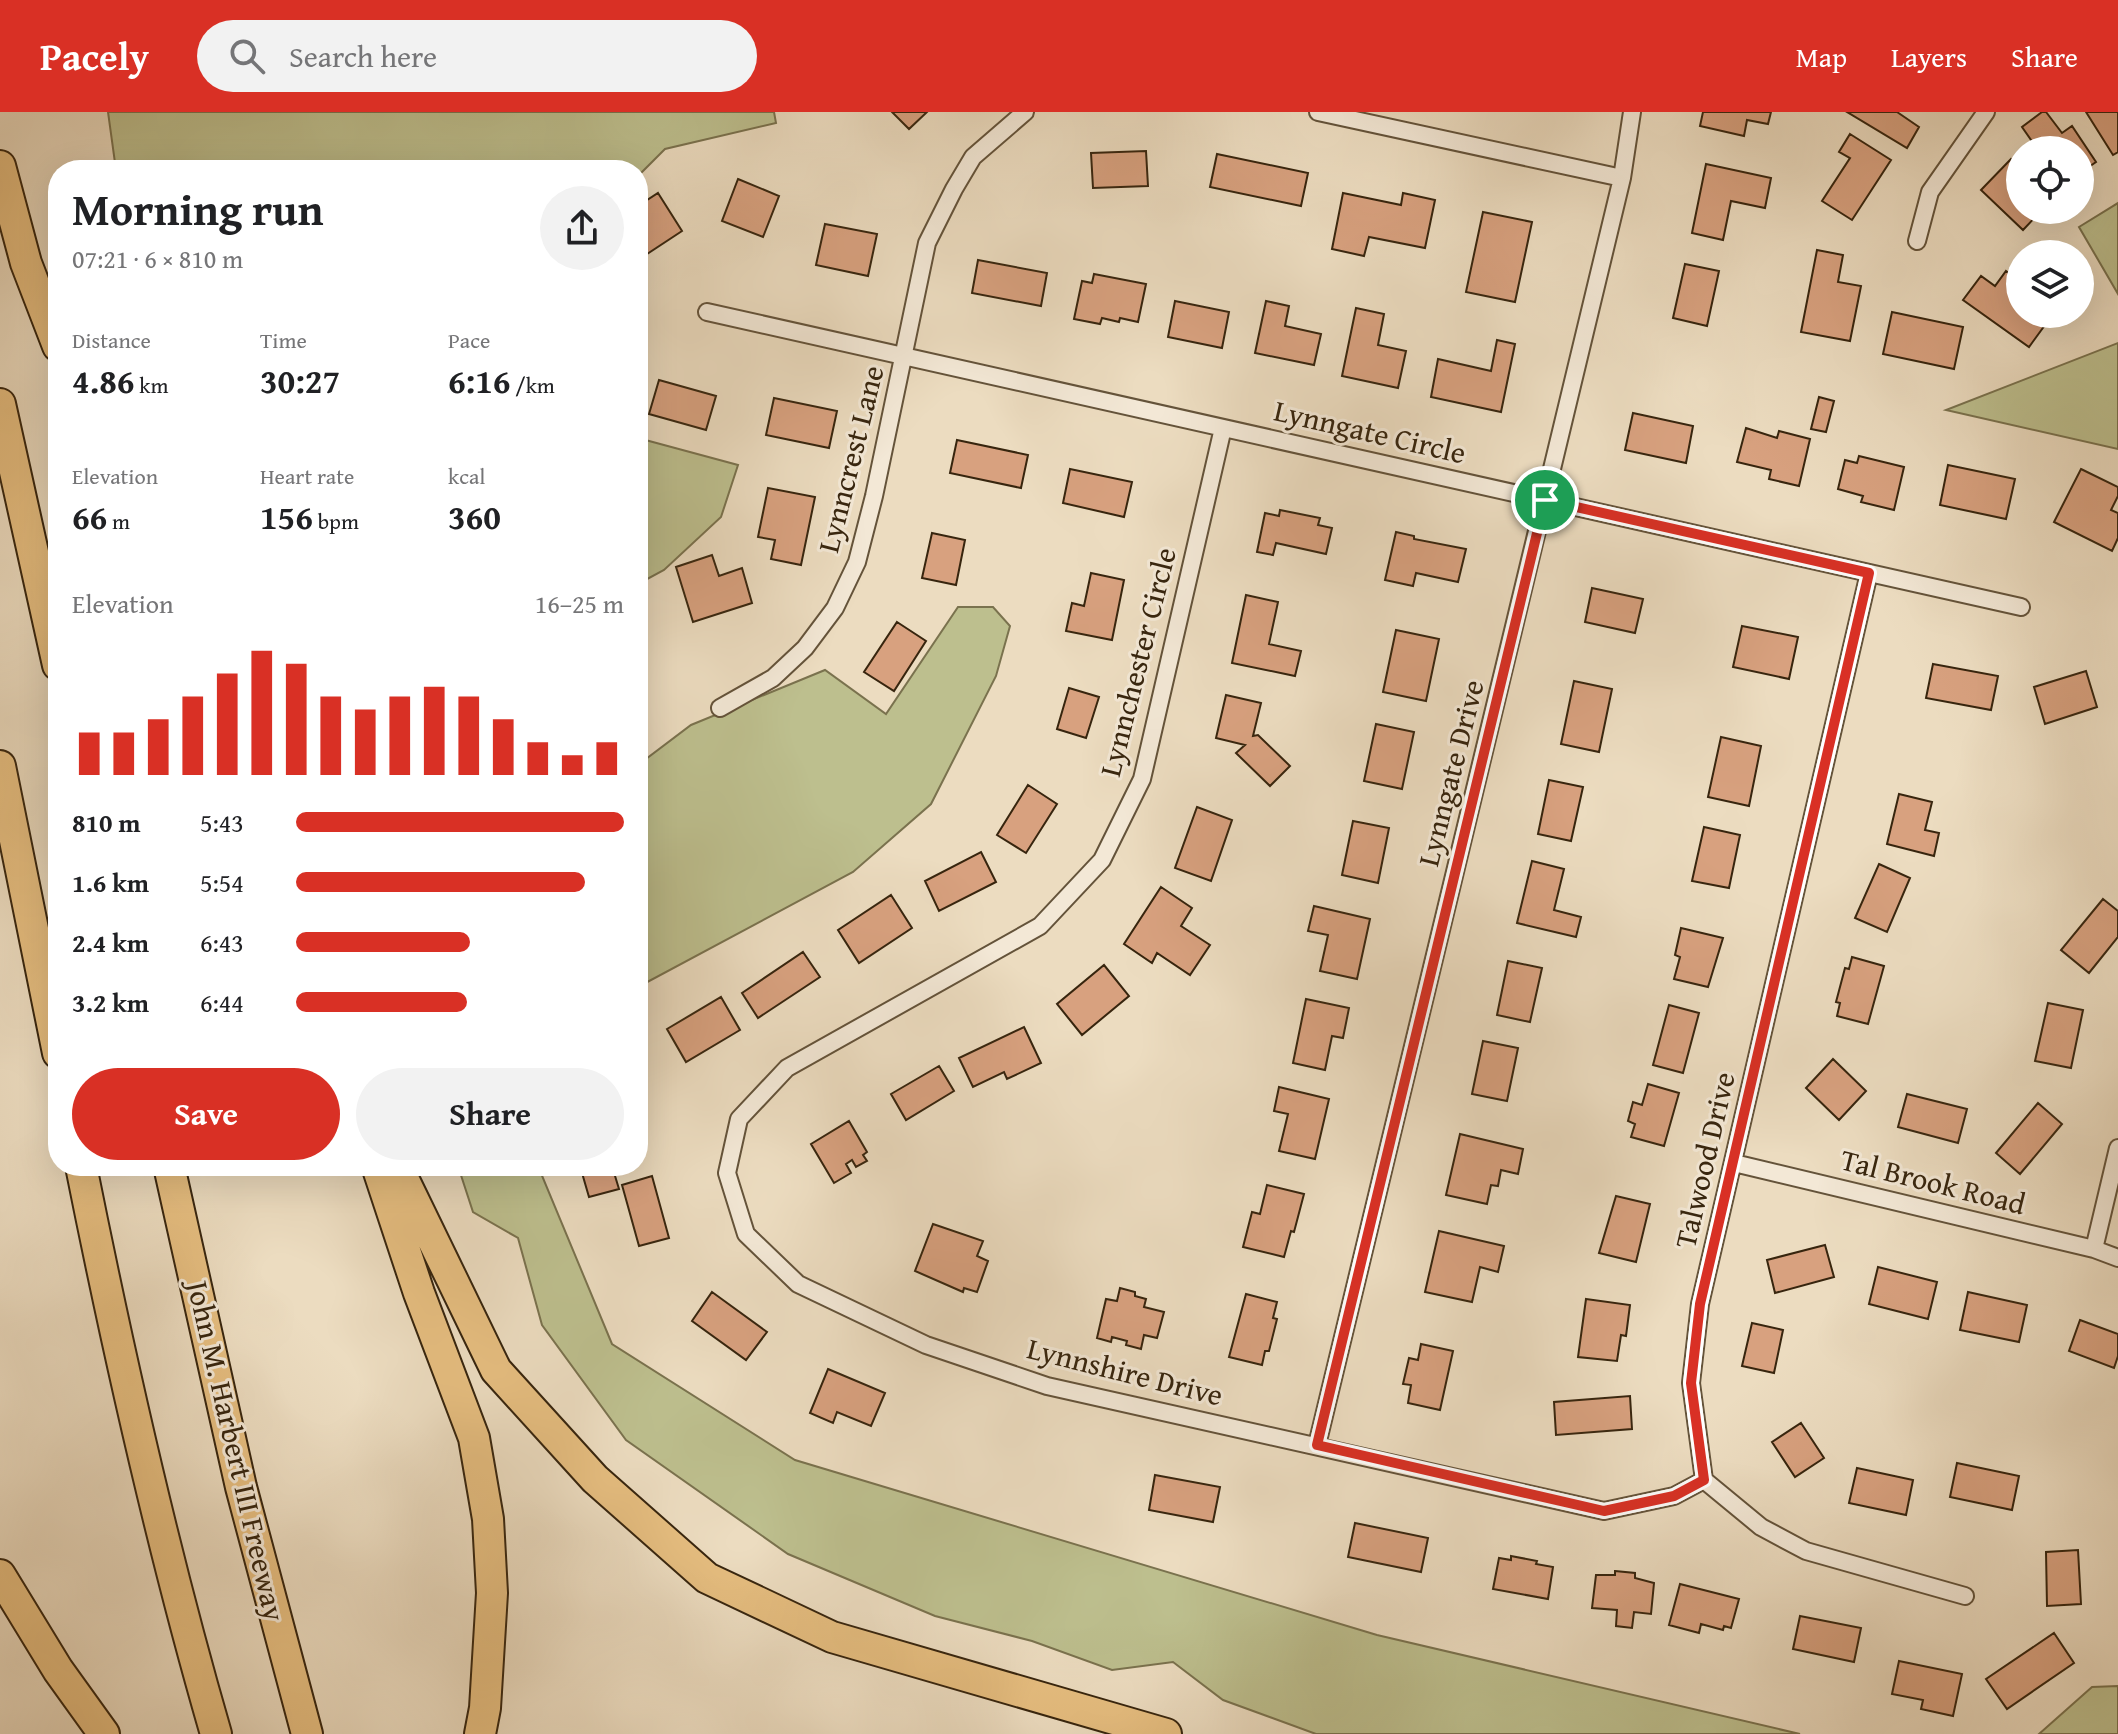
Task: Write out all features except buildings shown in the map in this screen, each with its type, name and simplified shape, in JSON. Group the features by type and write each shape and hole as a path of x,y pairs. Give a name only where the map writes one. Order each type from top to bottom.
{"highway":[{"path":"0,166 26,263 48,320"},
{"path":"0,404 48,620"},
{"path":"0,766 48,1004"},
{"path":"83,1176 109,1304 194,1657 216,1734"},
{"name":"John M. Harbert III Freeway","path":"171,1176 241,1487 307,1734"},
{"path":"380,1176 419,1293 474,1438 488,1519 492,1593 483,1721"},
{"path":"402,1176 496,1370 595,1479 707,1578 832,1637 1166,1734"},
{"path":"0,1575 58,1670 104,1734"}],"street":[{"name":"Lynncrest Lane","path":"720,708 773,678 805,648 835,608 857,562 905,357 927,243 973,157 1025,112"},
{"path":"1318,112 1622,178"},
{"name":"Lynngate Drive","path":"1317,1445 1622,178 1632,112"},
{"path":"1917,241 1930,192 1986,112"},
{"name":"Lynngate Circle","path":"707,312 2021,607"},
{"name":"Lynnchester Circle","path":"787,1068 1040,926 1102,860 1142,779 1223,428"},
{"name":"Talwood Drive","path":"1704,1480 1691,1383 1700,1304 1869,573"},
{"name":"Lynnshire Drive","path":"787,1068 739,1119 727,1173 746,1234 798,1284 926,1345 1047,1386 1604,1511 1674,1496 1704,1480"},
{"path":"2094,1249 2118,1148"},
{"name":"Tal Brook Road","path":"1734,1163 2094,1249 2118,1258"},
{"path":"1704,1480 1761,1527 1806,1551 1965,1596"}],"green space":[{"path":"108,112 774,112 776,123 665,149 648,166 648,160 115,160"},
{"path":"2118,203 2118,294 2094,253 2094,240 2087,240 2079,227 2094,224 2094,218"},
{"path":"2118,343 2118,449 1946,410"},
{"path":"648,441 738,465 721,517 664,570 648,579"},
{"path":"958,607 993,607 1010,626 996,676 931,804 853,872 648,982 648,757 691,725 825,670 886,714"},
{"path":"461,1176 542,1176 612,1344 795,1460 1377,1635 1800,1734 1316,1734 1223,1700 1173,1662 1112,1670 1032,1641 935,1616 788,1554 626,1440 542,1325 518,1238 473,1212"},
{"path":"2118,1686 2118,1734 2039,1734 2092,1687"}],"route":[{"path":"1545,500 1869,573 1700,1304 1691,1383 1704,1480 1674,1496 1604,1511 1317,1445 1545,500"}]}
